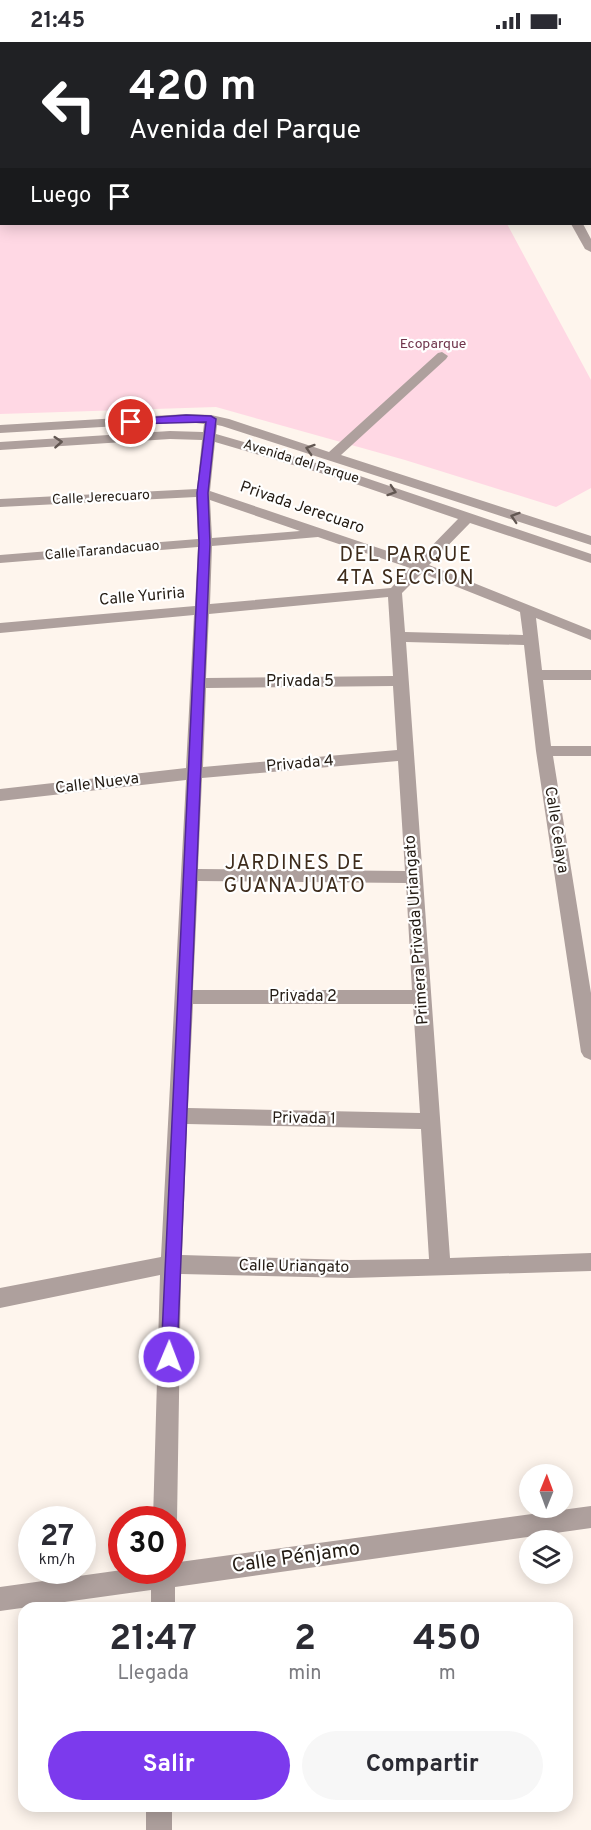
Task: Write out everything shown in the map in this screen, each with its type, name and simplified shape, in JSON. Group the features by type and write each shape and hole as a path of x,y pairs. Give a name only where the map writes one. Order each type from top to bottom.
{"street":[{"path":"579,225 591,249"},
{"path":"332,456 442,356"},
{"name":"Avenida del Parque","path":"0,429 186,418 349,477 591,559"},
{"name":"Avenida del Parque","path":"0,446 170,435 236,425 591,541"},
{"path":"165,1506 171,1264 205,543 202,493 211,428"},
{"name":"Calle Jerecuaro","path":"0,502 202,493"},
{"name":"Privada Jerecuaro","path":"202,493 420,567 591,635"},
{"path":"395,592 469,516"},
{"path":"543,526 591,527"},
{"name":"Calle Tarandacuao","path":"0,559 321,533"},
{"name":"Calle Yuriria","path":"0,628 395,592"},
{"name":"Primera Privada Uriangato","path":"395,592 440,1268"},
{"name":"Calle Celaya","path":"527,608 543,751 591,1052"},
{"path":"398,637 531,640"},
{"path":"535,675 591,675"},
{"name":"Privada 5","path":"199,683 401,681"},
{"path":"543,751 591,751"},
{"name":"Privada 4","path":"195,773 406,755"},
{"name":"Calle Nueva","path":"0,795 195,773"},
{"path":"190,874 414,877"},
{"name":"Privada 2","path":"184,997 422,997"},
{"name":"Privada 1","path":"178,1116 430,1121"},
{"name":"Calle Uriangato","path":"0,1298 171,1264 440,1268 591,1262"},
{"name":"Calle Pénjamo","path":"186,1571 591,1517"},
{"name":"Calle Pénjamo","path":"0,1599 108,1582"},
{"path":"163,1584 163,1602"},
{"path":"159,1812 159,1830"}],"green space":[{"name":"Ecoparque","path":"0,225 508,225 591,380 591,488 556,507 405,460 216,407 0,414"}],"district":[{"name":"DEL PARQUE 4TA SECCION","path":"406,568"},
{"name":"JARDINES DE GUANAJUATO","path":"295,876"}],"route":[{"path":"131,422 186,418 211,419 202,493 205,543 171,1264 169,1357"}]}
